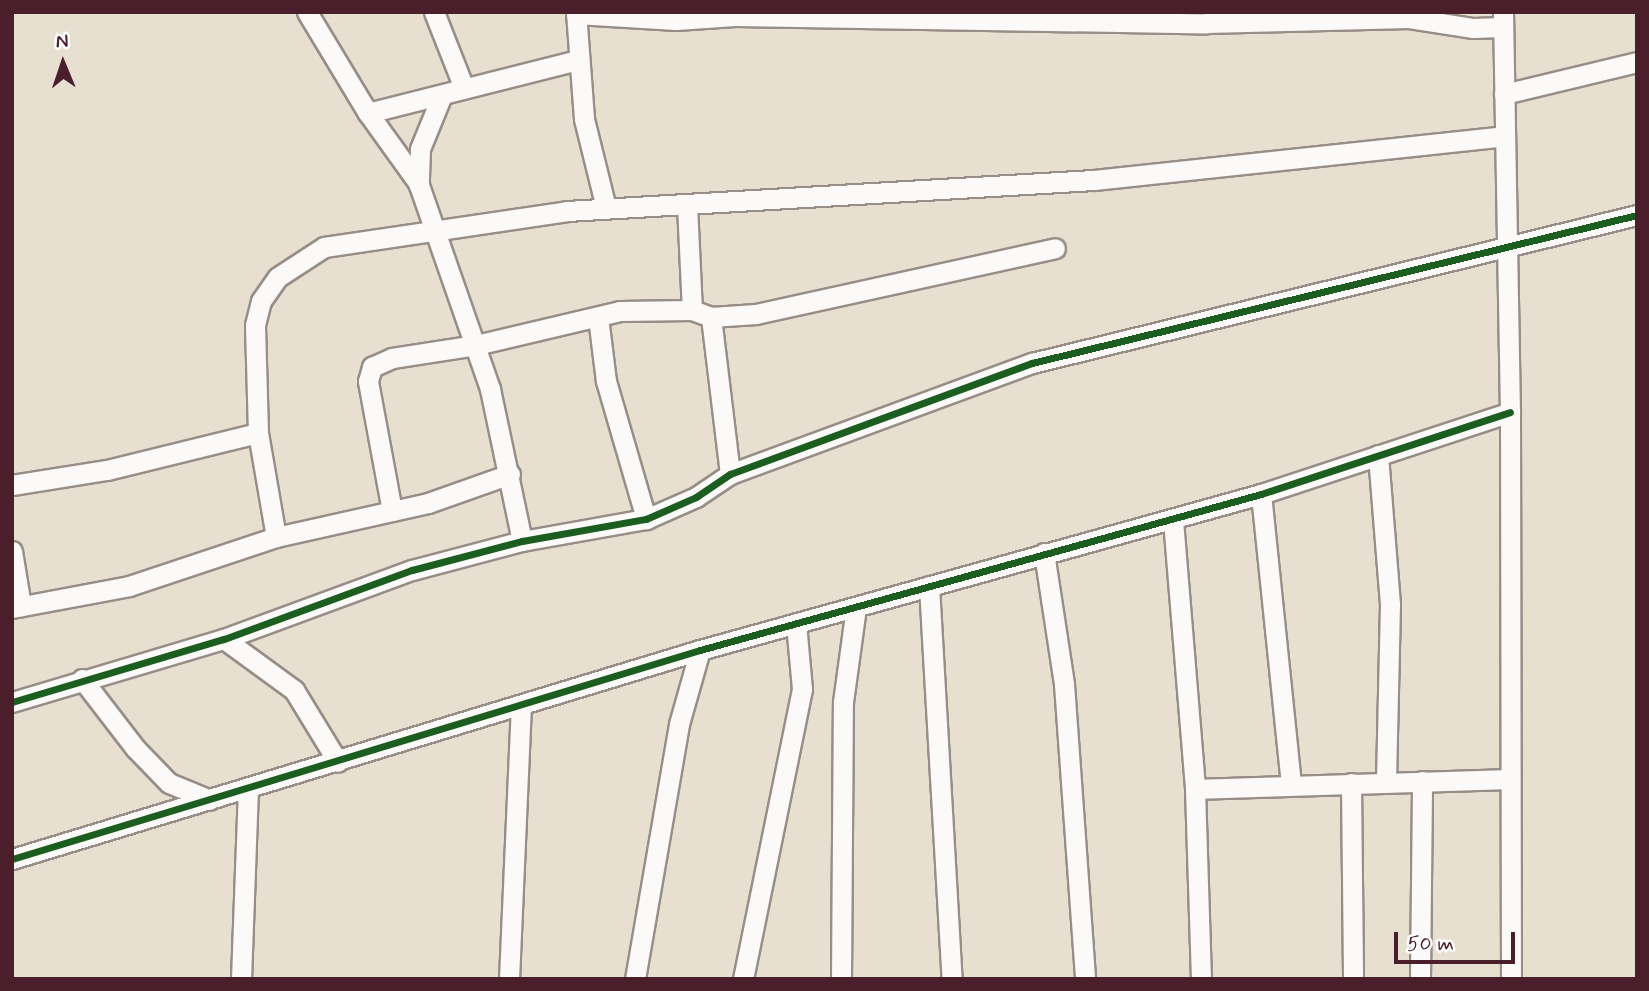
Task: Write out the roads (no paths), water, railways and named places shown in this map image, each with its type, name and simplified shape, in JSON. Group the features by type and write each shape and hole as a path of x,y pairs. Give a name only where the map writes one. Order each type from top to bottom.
{"street":[{"path":"307,12 368,113 419,185 476,345 523,541"},
{"path":"434,12 464,88"},
{"path":"606,208 584,119 576,13 676,20 735,16 1409,18 1473,28 1503,20 1510,412 1511,979"},
{"path":"368,113 578,60"},
{"path":"1504,94 1637,62"},
{"path":"419,185 420,149 442,95"},
{"path":"276,537 258,433 255,325 261,301 278,277 324,247 436,234 504,220 606,208 1094,180 1504,136"},
{"path":"687,205 692,310"},
{"path":"12,702 82,679 224,639 412,570 523,541 646,519 696,497 730,474 1032,363 1637,215"},
{"path":"392,510 368,381 372,367 392,358 476,345 620,311 692,310 711,317 756,314 1055,248"},
{"path":"598,317 606,381 646,519"},
{"path":"711,317 730,474"},
{"path":"12,859 700,650 1261,494 1510,412"},
{"path":"12,485 107,470 258,433"},
{"path":"1378,455 1390,604 1386,782"},
{"path":"12,551 17,607 129,586 276,537 392,510 509,474"},
{"path":"1261,494 1291,784"},
{"path":"1173,520 1195,789 1201,979"},
{"path":"1044,553 1064,684 1085,979"},
{"path":"929,586 952,979"},
{"path":"841,979 843,709 856,607"},
{"path":"743,979 802,689 796,623"},
{"path":"224,639 295,690 338,762"},
{"path":"635,979 679,724 700,650"},
{"path":"82,679 136,749 169,783 210,800"},
{"path":"509,979 521,705"},
{"path":"1195,789 1509,779"},
{"path":"1420,979 1422,781"},
{"path":"1351,783 1353,979"},
{"path":"241,979 248,789"}]}
